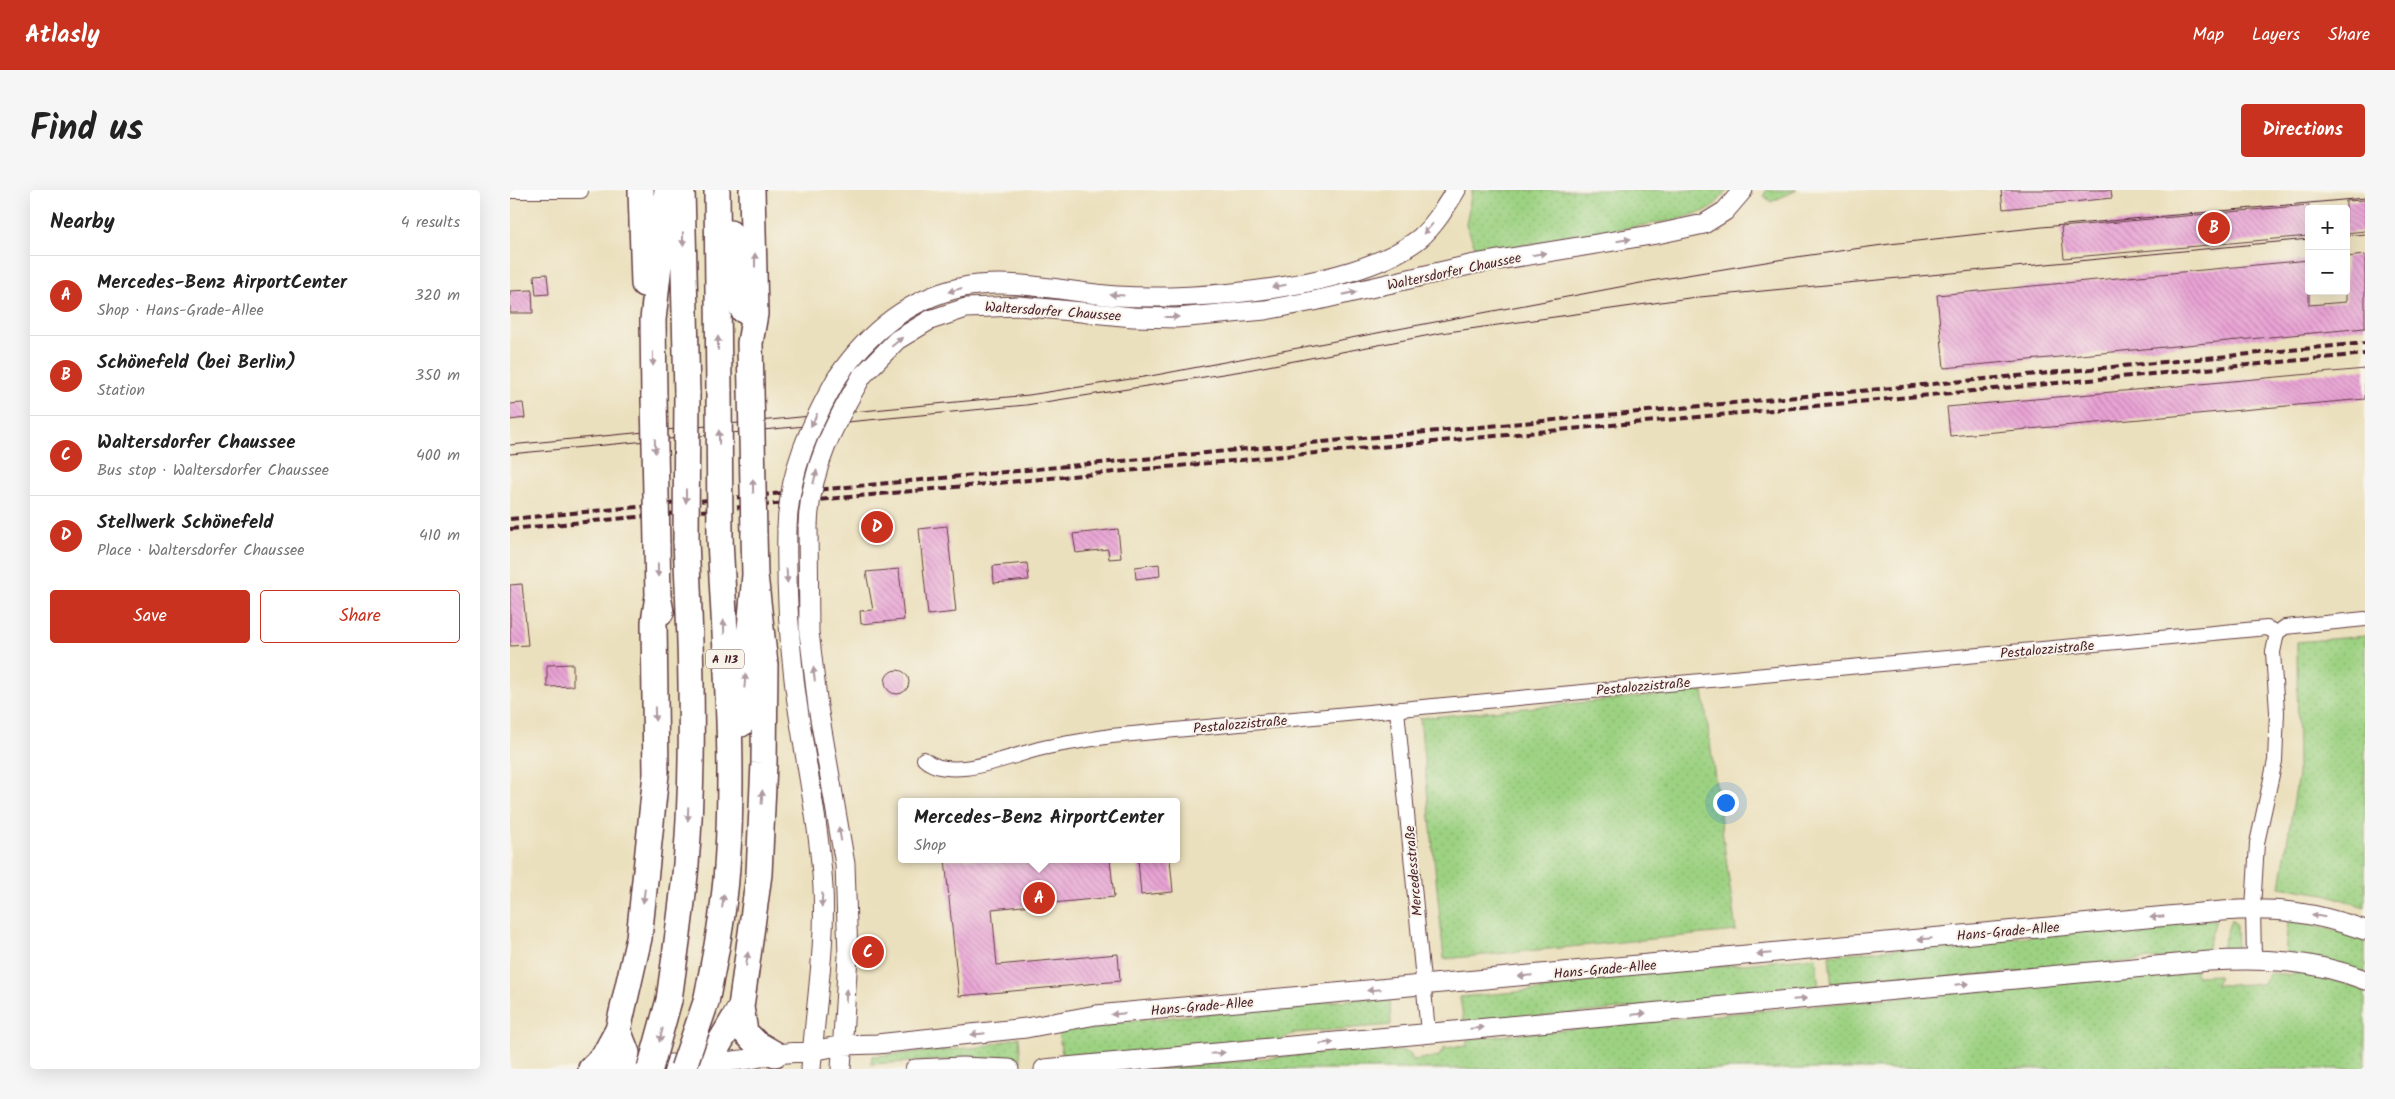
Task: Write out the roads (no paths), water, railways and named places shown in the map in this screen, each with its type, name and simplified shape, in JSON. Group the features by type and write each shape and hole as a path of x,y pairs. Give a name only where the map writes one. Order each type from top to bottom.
{"highway":[{"path":"641,190 643,279 653,320"},
{"path":"667,190 653,320 658,596 676,740 690,766"},
{"name":"A 113","path":"648,1068 669,1000 686,863 690,766 689,612 686,541 687,394 682,190"},
{"path":"750,343 755,314 752,190"},
{"path":"717,197 729,228 750,343 755,575 766,664 759,874 740,1007 746,1032 756,1043 775,1054"},
{"name":"A 113","path":"648,1068 706,1002 716,950 727,868 730,781 720,538 717,197"},
{"path":"730,781 738,751 755,575"},
{"path":"590,1069 604,1056 618,1030 639,938 650,847 656,774 654,622 658,596"},
{"path":"705,1066 740,1007"},
{"path":"618,1030 627,1053 648,1068"}],"main road":[{"name":"Waltersdorfer Chaussee","path":"812,1060 817,1016 823,889 817,834 794,679 786,562 787,528 790,490 798,460 807,434 837,378 862,346 882,326 922,301 957,289 976,285 1004,285 1117,296 1183,297 1222,294 1311,281 1368,266 1412,244 1431,226 1456,190"},
{"name":"Waltersdorfer Chaussee","path":"841,1069 848,956 845,864 818,707 809,632 808,525 814,476 825,444 862,376 897,340 930,320 966,308 1019,306 1133,317 1178,318 1265,310 1314,301 1474,264 1657,234 1704,224 1725,211 1743,190"},
{"name":"Hans-Grade-Allee","path":"648,1068 705,1066 775,1054 812,1060 843,1045 982,1034 1096,1016 2253,909 2283,910 2325,916 2365,930"},
{"path":"1044,1069 1428,1032 2254,959 2306,963 2365,980"},
{"path":"915,1069 1009,1069"}],"street":[{"path":"510,191 580,191"},
{"path":"2254,959 2253,909 2257,842 2275,761 2277,712 2272,652 2277,634 2285,627 2365,619"},
{"name":"Pestalozzistraße","path":"924,759 937,767 957,768 988,763 1042,748 1111,736 2267,628 2277,634"},
{"name":"Mercedesstraße","path":"1397,710 1422,986 1428,1032"}],"tram line":[{"path":"510,445 1029,395 1156,375 1651,281 1796,257 1890,244 2042,227 2365,198"},
{"path":"2350,236 2365,234"},
{"path":"510,454 1026,405 1242,371 1441,333 1689,298 2305,239"}],"railway":[{"path":"510,519 2365,343"},
{"path":"510,529 2365,354"}],"place":[{"name":"Schönefeld (bei Berlin)","path":"2214,228"},
{"name":"Stellwerk Schönefeld","path":"877,527"},
{"name":"Mercedes-Benz AirportCenter","path":"1039,898"},
{"name":"Waltersdorfer Chaussee","path":"868,952"}]}
